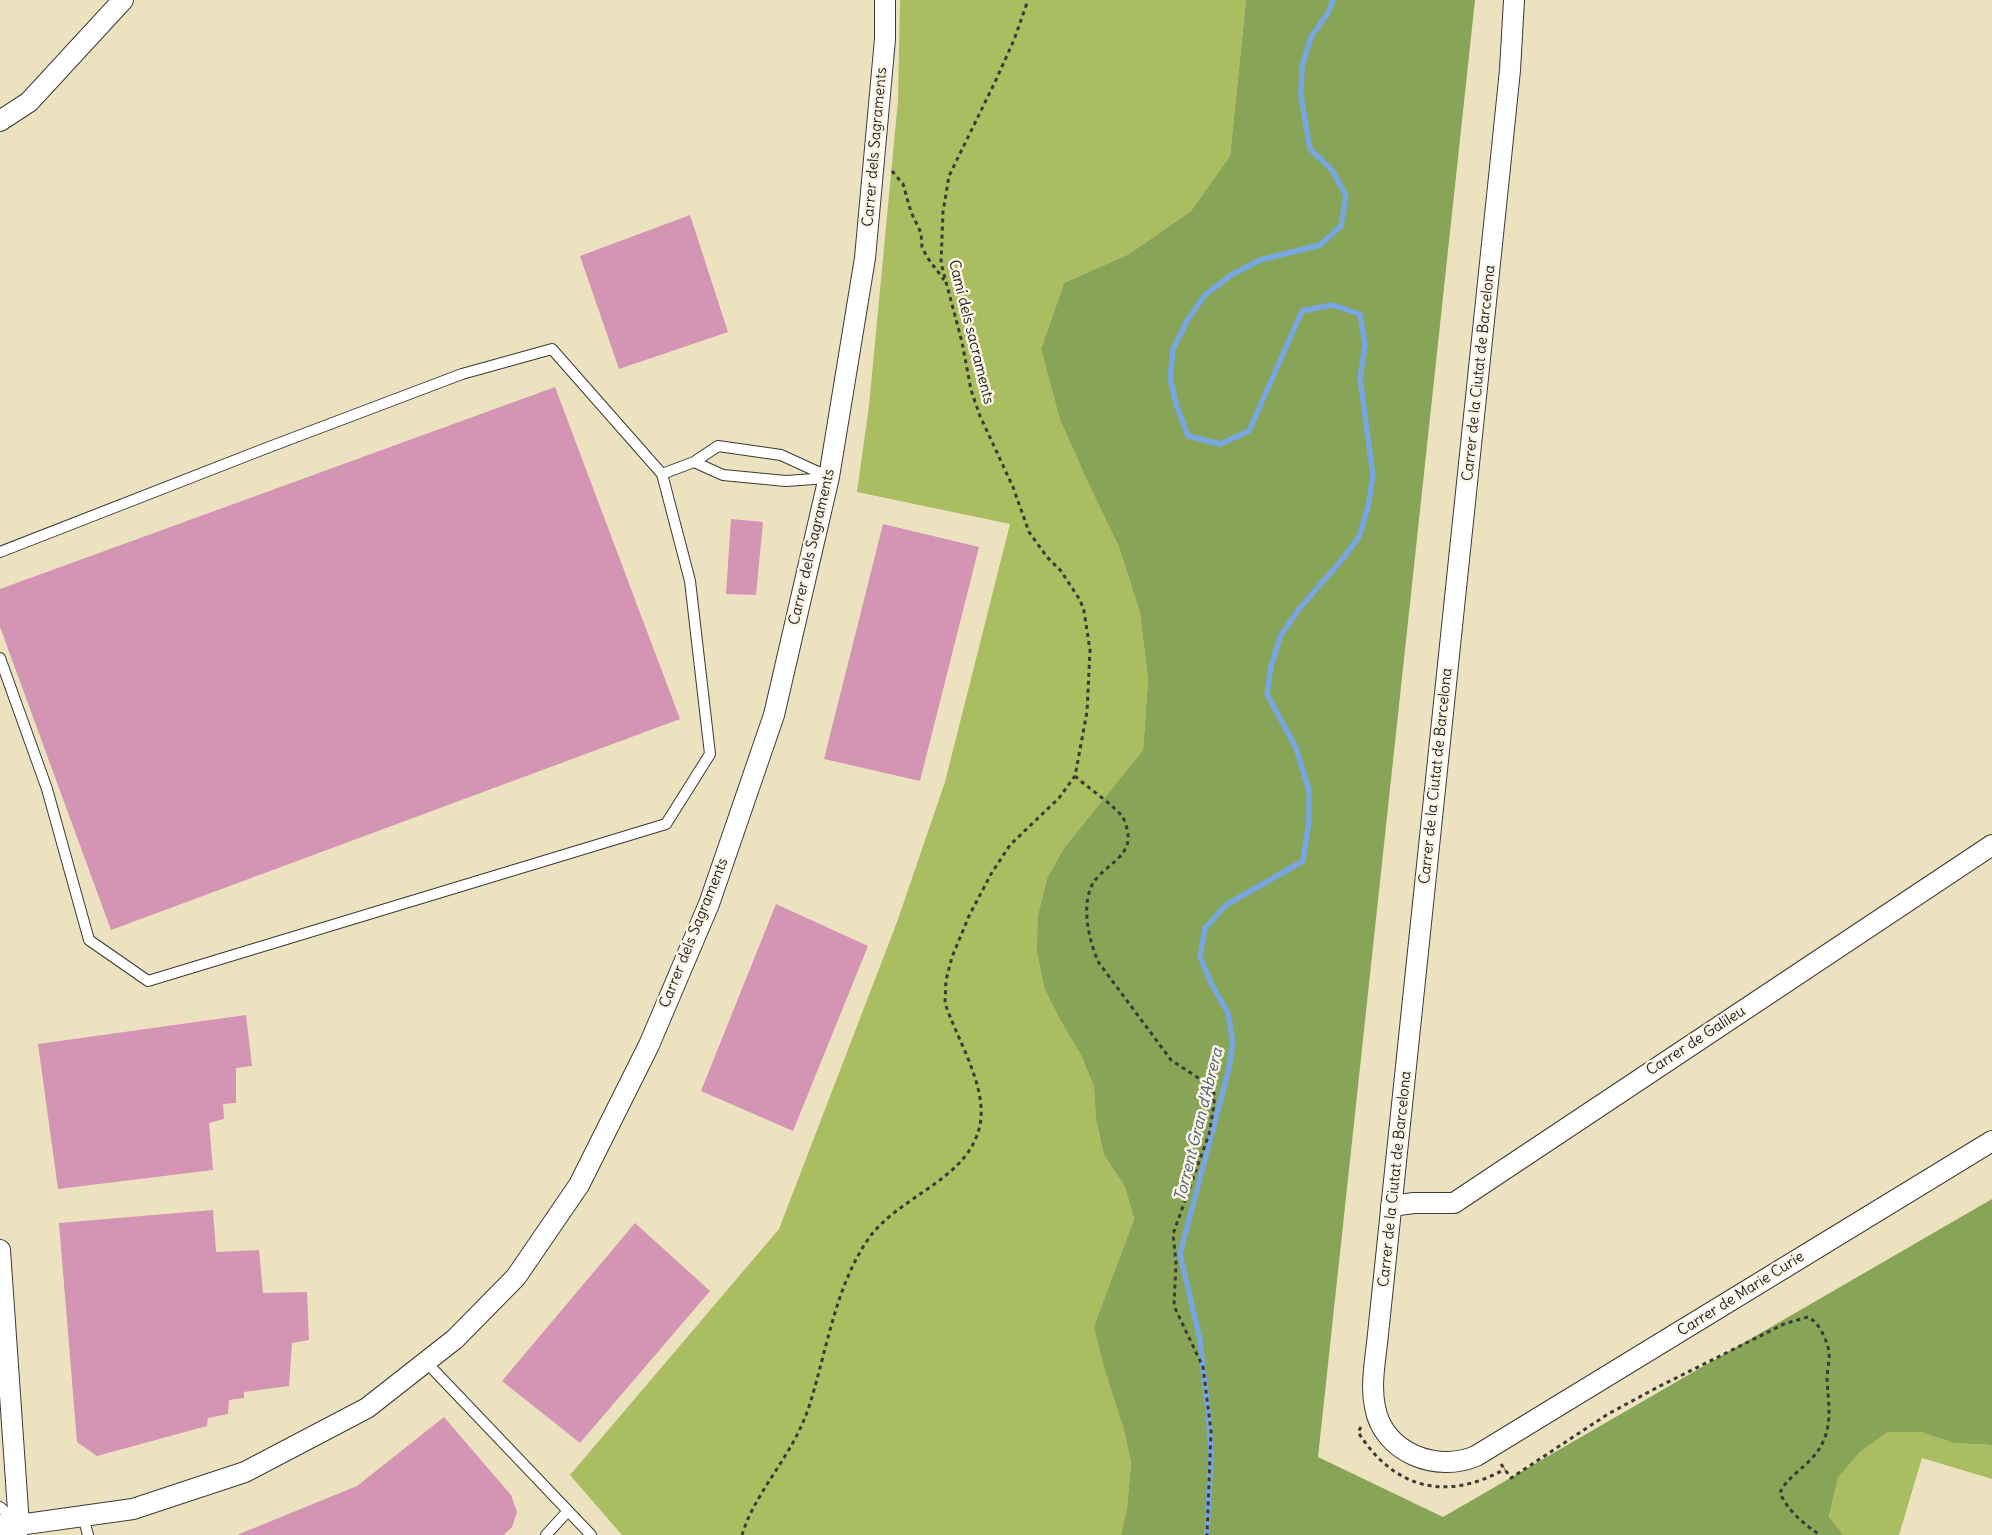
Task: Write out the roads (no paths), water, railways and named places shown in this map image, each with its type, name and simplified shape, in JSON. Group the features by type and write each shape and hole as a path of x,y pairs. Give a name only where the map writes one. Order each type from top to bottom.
{"street":[{"path":"0,121 29,102 123,0"},
{"name":"Carrer dels Sagraments","path":"14,1528 85,1525 245,1472 367,1408 427,1363 454,1339 516,1276 579,1185 649,1046 708,904 774,715 829,478 865,258 885,39 885,0"},
{"name":"Carrer de la Ciutat de Barcelona","path":"1491,1448 1469,1459 1458,1462 1438,1462 1421,1458 1405,1450 1392,1439 1378,1417 1374,1388 1391,1206 1500,168 1514,0"},
{"name":"Carrer de Galileu","path":"1391,1206 1414,1203 1454,1203 1992,845"},
{"name":"Carrer de Marie Curie","path":"1491,1448 1992,1141"},
{"path":"0,1250 14,1528"}],"lane":[{"path":"0,552 462,374 552,349 662,474 690,581 710,754 666,824 148,981 89,940 47,789 0,658"},
{"path":"662,474 694,462 718,446 781,455 829,478"},
{"path":"694,462 723,475 786,481 829,478"},
{"path":"427,1363 591,1535"},
{"path":"0,1507 14,1528"},
{"path":"546,1535 568,1511"}],"waterway":[{"name":"Torrent Gran d'Abrera","path":"1207,1535 1211,1454 1209,1420 1200,1340 1180,1254 1228,1072 1233,1043 1228,1013 1212,985 1200,957 1205,928 1226,905 1303,861 1309,821 1309,790 1296,748 1267,694 1271,666 1281,635 1299,609 1359,537 1368,507 1373,476 1360,378 1365,345 1360,314 1332,305 1302,311 1249,431 1220,444 1188,436 1177,407 1170,378 1173,349 1188,319 1205,295 1231,275 1260,260 1320,245 1341,226 1346,196 1332,170 1310,149 1301,96 1302,66 1311,37 1328,13 1333,0"}]}
